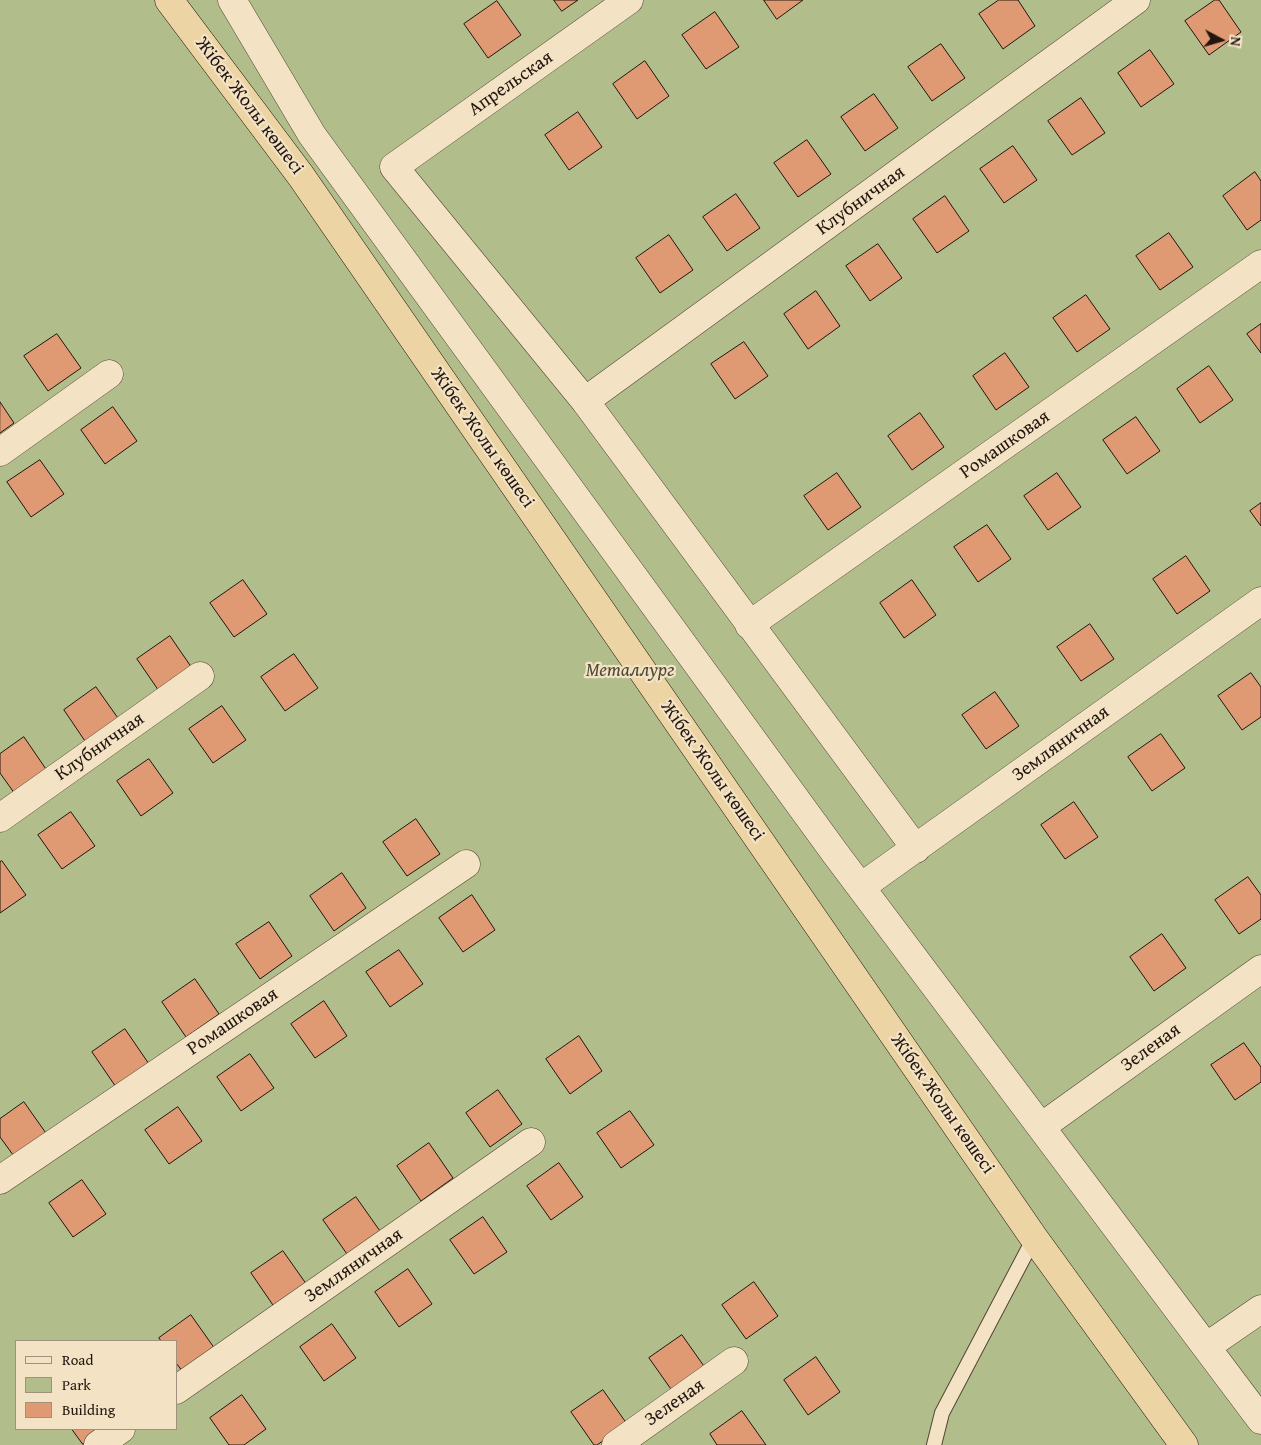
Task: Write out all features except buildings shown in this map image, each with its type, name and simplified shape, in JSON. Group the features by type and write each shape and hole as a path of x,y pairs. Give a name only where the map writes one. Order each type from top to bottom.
{"highway":[{"name":"Жібек Жолы көшесі","path":"169,0 302,176 1034,1238 1184,1445"}],"street":[{"path":"232,0 312,135 861,887 1261,1420"},
{"name":"Апрельская","path":"585,401 394,168 629,0"},
{"name":"Клубничная","path":"585,401 1136,0"},
{"name":"Ромашковая","path":"750,625 1261,264"},
{"path":"0,452 109,374"},
{"path":"585,401 916,849"},
{"name":"Земляничная","path":"861,887 1261,601"},
{"name":"Клубничная","path":"0,818 200,676"},
{"name":"Ромашковая","path":"0,1180 466,864"},
{"name":"Зеленая","path":"1041,1127 1261,969"},
{"name":"Земляничная","path":"178,1389 531,1142"},
{"path":"1206,1347 1261,1309"},
{"name":"Зеленая","path":"616,1445 734,1361"},
{"path":"98,1445 120,1430"}],"lane":[{"path":"934,1445 942,1414 1034,1238"}],"green space":[{"name":"Металлург","path":"0,0 1261,0 1261,1445 0,1445"}]}
